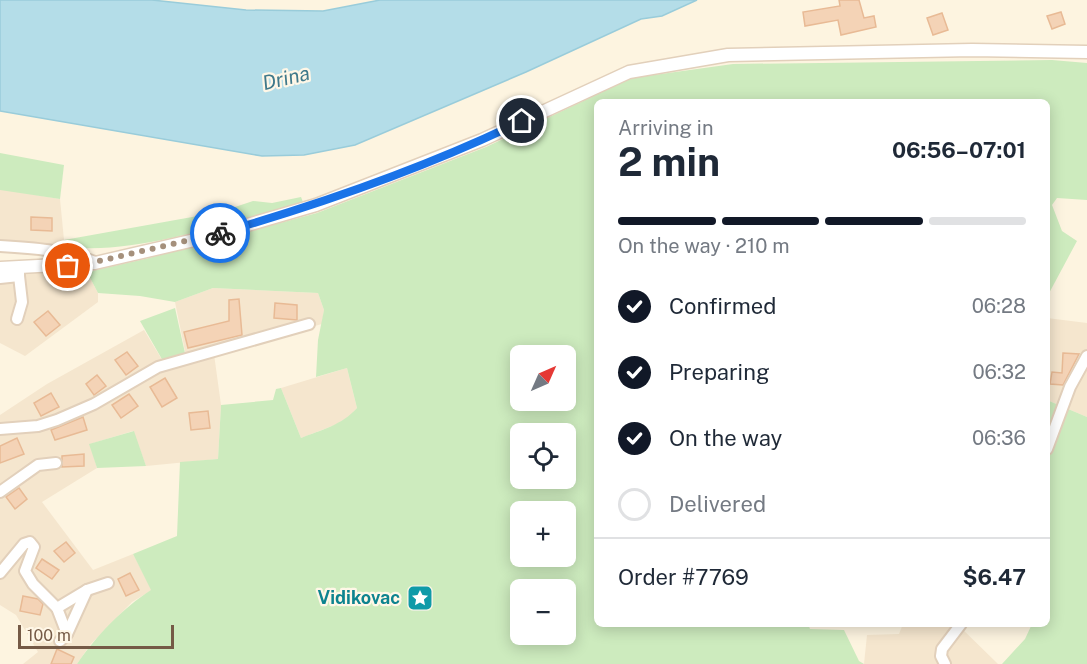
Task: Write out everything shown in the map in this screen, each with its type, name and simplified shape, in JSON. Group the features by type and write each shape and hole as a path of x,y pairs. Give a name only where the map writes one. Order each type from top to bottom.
{"street":[{"path":"0,278 19,272 95,262 203,238 316,205 482,140 629,72 728,55 972,50 1087,52"},
{"path":"0,246 45,248 70,253 95,262"},
{"path":"0,268 19,272"},
{"path":"17,319 22,302 19,272"},
{"path":"0,429 38,426 57,420 94,404 158,367 309,324"},
{"path":"1050,441 1070,387 1087,356"},
{"path":"0,492 38,465 56,463"},
{"path":"0,573 24,544 32,543 34,547 25,571 33,584 57,608 64,637 87,590"},
{"path":"57,608 87,590 108,583"},
{"path":"945,664 941,656 942,649 959,627"}],"shaded area":[{"path":"0,189 60,199 65,250 0,250"},
{"path":"29,272 87,272 98,293 98,302 25,356 0,343 0,282"},
{"path":"213,288 318,293 324,310 322,324 214,354 221,405 218,459 146,466 133,431 90,444 97,468 42,502 93,570 133,554 152,590 132,602 90,645 77,664 23,664 38,652 16,615 0,605 0,415 47,384 144,330 167,368 187,361 175,302"},
{"path":"1050,318 1087,323 1087,417 1050,401"},
{"path":"347,368 357,408 349,417 335,425 301,438 281,388"},
{"path":"902,627 960,627 998,664 864,664 867,635 899,634"}],"green space":[{"path":"1052,60 1087,63 1087,200 1057,198 1052,205 1062,231 1077,241 1050,291 1050,99 594,99 594,627 809,627 810,629 844,630 859,661 864,664 77,664 111,623 151,590 133,554 177,536 180,462 218,459 221,405 273,400 276,389 281,388 301,438 338,423 357,408 347,368 316,377 318,340 324,310 318,293 213,288 175,302 140,296 98,293 87,272 149,258 317,213 486,147 632,78 733,64"},
{"path":"0,153 64,165 60,199 0,190"},
{"path":"301,197 303,202 216,227 151,242 119,247 64,246 64,240 220,212 253,201 272,203"},
{"path":"175,308 187,362 167,368 140,321"},
{"path":"1050,401 1087,417 1087,664 1002,664 1025,639 1031,627 1050,627"},
{"path":"134,431 146,466 97,468 89,444"}],"water":[{"name":"Drina","path":"0,0 152,0 246,10 323,11 380,0 697,0 662,16 641,19 526,72 355,145 304,155 262,156 0,111"}],"building":[{"path":"839,0 859,0 864,18 874,16 876,27 841,35 838,20 805,26 803,12 840,6"},
{"path":"1061,12 1065,24 1052,29 1047,16"},
{"path":"942,13 948,30 933,35 927,18"},
{"path":"31,217 52,218 52,231 31,230"},
{"path":"239,299 242,335 188,348 184,332 229,321 229,300"},
{"path":"275,303 297,305 297,320 274,318"},
{"path":"48,311 60,325 46,336 34,322"},
{"path":"127,352 138,366 126,375 115,360"},
{"path":"1063,353 1079,354 1063,385 1050,384 1052,372 1062,373"},
{"path":"97,375 106,386 94,395 86,384"},
{"path":"165,378 177,398 162,407 150,387"},
{"path":"51,393 59,407 41,416 34,403"},
{"path":"129,394 138,406 121,418 112,405"},
{"path":"208,411 210,428 191,430 189,413"},
{"path":"83,417 87,430 55,440 51,430"},
{"path":"17,438 24,454 0,463 0,446"},
{"path":"84,454 84,466 62,467 62,456"},
{"path":"19,488 27,499 15,509 6,497"},
{"path":"66,542 75,553 64,562 54,551"},
{"path":"42,559 59,570 52,579 36,568"},
{"path":"130,573 139,590 126,596 118,579"},
{"path":"23,596 38,599 43,604 40,615 20,611"},
{"path":"57,649 74,657 71,664 51,664"}],"way so far":[{"path":"68,266 95,262 220,233"}],"place":[{"name":"Vidikovac","path":"420,598"}],"route":[{"path":"220,233 316,205 482,140 522,121"}]}
